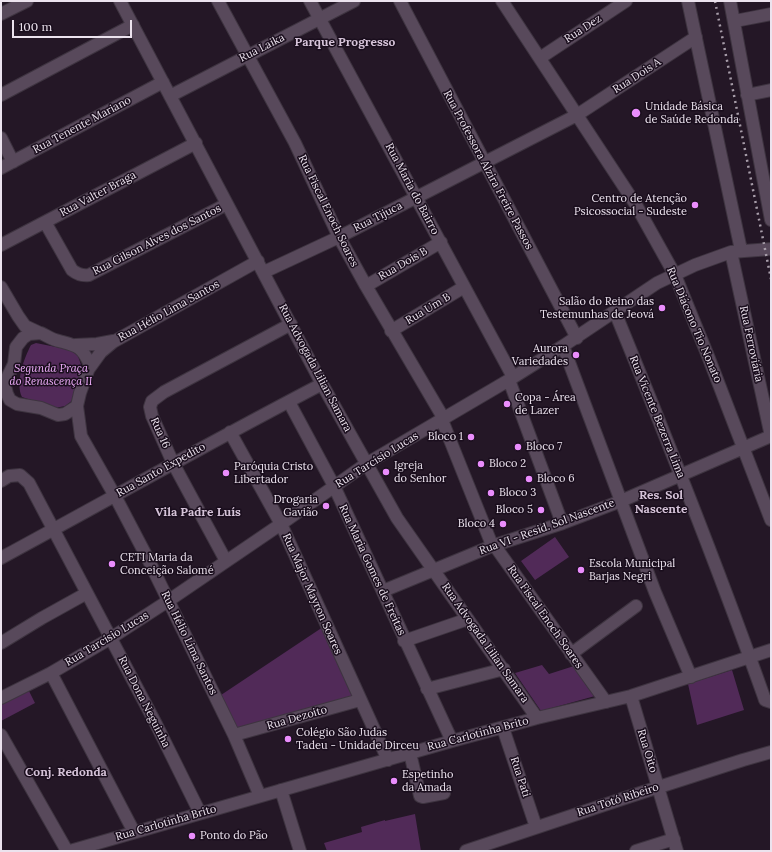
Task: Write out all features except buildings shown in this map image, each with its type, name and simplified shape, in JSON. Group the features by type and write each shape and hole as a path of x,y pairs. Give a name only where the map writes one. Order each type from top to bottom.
{"street":[{"path":"1,14 26,1"},
{"name":"Rua Advogada Lilian Samara","path":"120,1 322,384 397,518 537,718"},
{"name":"Rua Fiscal Enoch Soares","path":"218,1 295,143 340,237 366,286 443,419 493,546 497,549 606,702"},
{"name":"Rua Maria do Bairro","path":"310,1 441,242 511,379 562,523"},
{"name":"Rua Laika","path":"170,96 354,1"},
{"name":"Rua Professora Alzira Freire Passos","path":"400,1 577,338"},
{"name":"Rua Diácono Tio Nonato","path":"502,1 636,205 675,275 771,520"},
{"name":"Rua Dez","path":"540,58 626,1"},
{"name":"Rua Ferroviária","path":"688,1 771,436"},
{"path":"730,1 748,95 767,167 771,220"},
{"path":"735,21 771,14"},
{"path":"1,95 133,25"},
{"name":"Rua Dois A","path":"577,115 696,37"},
{"name":"Rua Tenente Mariano","path":"1,168 163,82"},
{"path":"748,95 771,90"},
{"name":"Rua Tijuca","path":"261,266 340,237 577,115"},
{"path":"1,138 13,162"},
{"name":"Rua Valter Braga","path":"1,245 196,143"},
{"name":"Rua Gilson Alves dos Santos","path":"45,222 72,270 80,275 89,275 227,204"},
{"name":"Rua Dois B","path":"366,286 441,242"},
{"name":"Rua Tarcísio Lucas","path":"1,698 50,673 111,638 281,524 366,464 511,379 577,338 657,283 696,264 736,251 768,249"},
{"name":"Rua Hélio Lima Santos","path":"88,370 101,352 124,335 261,266"},
{"path":"1,287 25,326 54,339 75,345 80,348 90,365 77,406 65,414 58,415 41,408 17,404 1,404"},
{"name":"Rua Um B","path":"391,331 464,287"},
{"name":"Rua Vicente Bezerra Lima","path":"615,312 681,474 764,698 771,702"},
{"name":"Rua 16","path":"226,561 173,463 152,416 150,407 152,401 164,392 291,324"},
{"path":"17,404 10,400 3,389 14,364 16,347 22,338 29,334 41,333"},
{"path":"75,345 102,344 124,335"},
{"path":"563,346 655,592 691,677"},
{"name":"Rua Santo Expedito","path":"1,558 230,432 322,384"},
{"name":"Rua Maria Gomes de Freitas","path":"289,402 334,486 452,741"},
{"name":"Rua Hélio Lima Santos","path":"77,406 81,436 115,496 168,601 234,735 260,796"},
{"name":"Rua Major Mayron Soares","path":"230,432 281,524 388,760"},
{"name":"Rua VI - Resid. Sol Nascente","path":"383,591 493,546 621,501 771,436"},
{"name":"Rua Dona Neguinha","path":"5,478 20,475 27,480 156,724 200,813"},
{"path":"1,643 87,593"},
{"path":"571,654 636,606"},
{"path":"404,640 468,619"},
{"name":"Rua Carlotinha Brito","path":"68,851 110,845 134,832 452,741 537,718 631,696 771,650"},
{"path":"427,689 504,669"},
{"path":"50,673 134,832"},
{"name":"Rua Oito","path":"631,696 677,851"},
{"name":"Rua Dezoito","path":"234,735 360,700"},
{"name":"Rua Pati","path":"503,728 536,827"},
{"path":"1,735 68,851"},
{"name":"Rua Totó Ribeiro","path":"466,851 488,848 536,827 771,752"},
{"path":"410,753 420,796 423,797 444,793"},
{"path":"281,790 300,851"},
{"path":"636,851 674,839"}],"green space":[{"name":"Segunda Praça do Renascença II","path":"36,343 71,350 78,356 82,368 82,374 73,400 65,406 55,408 22,397 19,385 21,371 31,345"},
{"path":"555,537 569,557 535,580 521,561"},
{"path":"323,627 355,697 234,730 218,697"},
{"path":"542,665 549,674 574,666 595,696 541,711 515,673"},
{"path":"732,670 744,710 697,725 688,684"},
{"path":"28,689 35,703 1,721 1,703"},
{"path":"415,814 421,851 327,851 324,843 362,832 361,827"}],"railway":[{"path":"715,1 771,279"}],"place":[{"name":"Unidade Básica de Saúde Redonda","path":"636,113"},
{"name":"Centro de Atenção Psicossocial - Sudeste","path":"695,205"},
{"name":"Salão do Reino das Testemunhas de Jeová","path":"662,308"},
{"name":"Aurora Variedades","path":"576,355"},
{"name":"Copa - Área de Lazer","path":"507,404"},
{"name":"Bloco 1","path":"471,437"},
{"name":"Bloco 7","path":"518,447"},
{"name":"Bloco 2","path":"481,464"},
{"name":"Igreja do Senhor","path":"386,472"},
{"name":"Paróquia Cristo Libertador","path":"226,473"},
{"name":"Bloco 6","path":"529,479"},
{"name":"Bloco 3","path":"491,493"},
{"name":"Drogaria Gavião","path":"326,506"},
{"name":"Bloco 5","path":"541,510"},
{"name":"Bloco 4","path":"503,524"},
{"name":"CETI Maria da Conceição Salomé","path":"112,564"},
{"name":"Escola Municipal Barjas Negri","path":"581,570"},
{"name":"Colégio São Judas Tadeu - Unidade Dirceu","path":"288,739"},
{"name":"Espetinho da Amada","path":"394,781"},
{"name":"Ponto do Pão","path":"192,836"}],"district":[{"name":"Parque Progresso","path":"345,43"},
{"name":"Res. Sol Nascente","path":"661,503"},
{"name":"Vila Padre Luís","path":"198,513"},
{"name":"Conj. Redonda","path":"66,773"}]}
